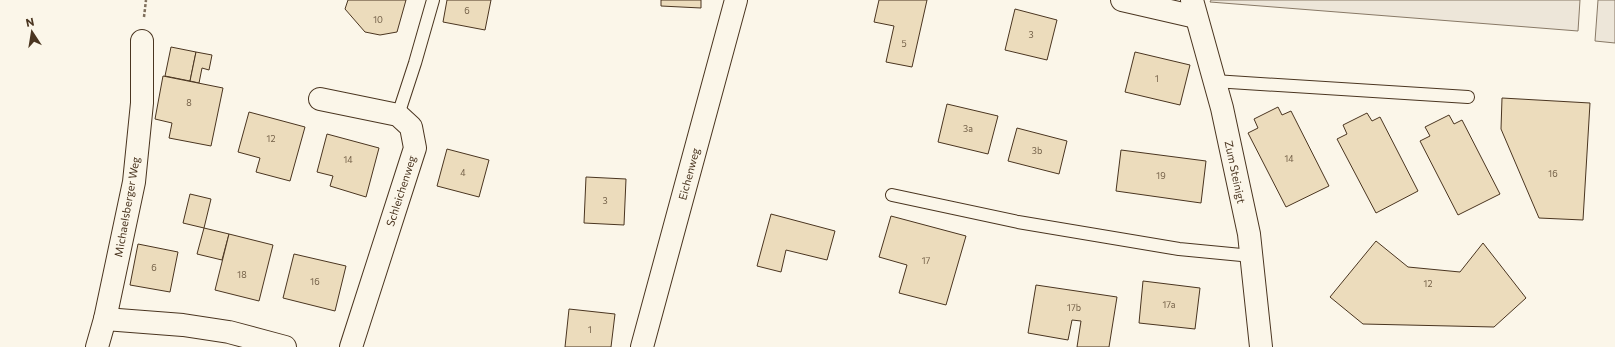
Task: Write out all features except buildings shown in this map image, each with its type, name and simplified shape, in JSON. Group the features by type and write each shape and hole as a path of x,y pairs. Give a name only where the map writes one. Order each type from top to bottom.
{"street":[{"name":"Eichenweg","path":"642,347 736,0"},
{"path":"1122,0 1194,9"},
{"name":"Zum Steinigt","path":"1194,9 1223,116 1249,234 1261,347"},
{"name":"Michaelsberger Weg","path":"97,347 105,319 134,182 142,103 142,42"},
{"path":"320,99 398,115"},
{"name":"Schleichenweg","path":"350,347 415,148 411,127 398,115"},
{"path":"105,319 183,325 229,332 285,347"}],"lane":[{"path":"398,115 416,63 433,0"},
{"path":"1214,81 1468,97"},
{"path":"892,195 1018,222 1179,248 1252,256"}],"shaded area":[{"path":"1211,0 1580,0 1578,31 1210,2"},
{"path":"1598,0 1615,0 1615,43 1595,41"}]}
